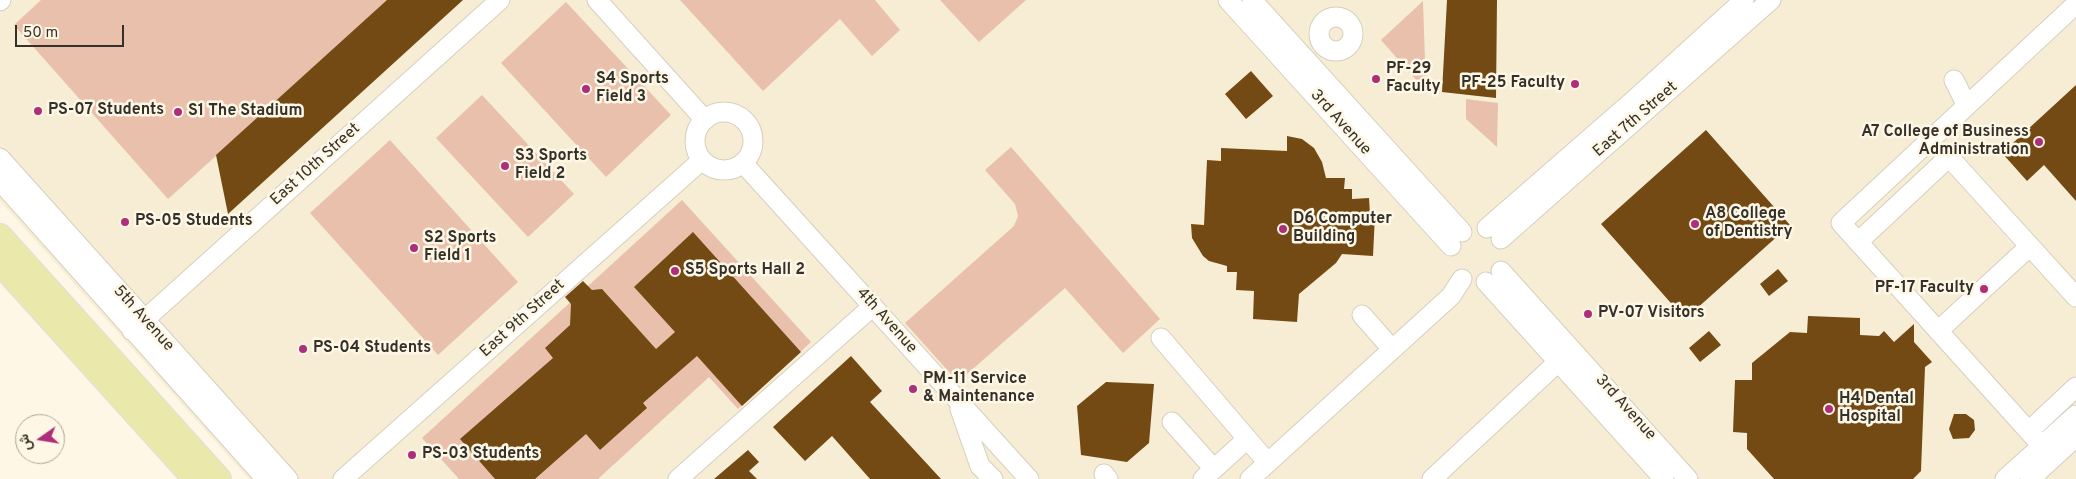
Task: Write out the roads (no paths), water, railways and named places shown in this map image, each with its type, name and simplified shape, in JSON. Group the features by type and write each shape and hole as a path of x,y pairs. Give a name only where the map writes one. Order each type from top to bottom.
{"main road":[{"path":"0,236 220,479"},
{"path":"0,263 195,479"}],"lane":[{"name":"East 10th Street","path":"138,325 500,0"},
{"path":"597,0 704,120"},
{"name":"3rd Avenue","path":"1228,0 1456,257"},
{"name":"3rd Avenue","path":"1252,0 1322,77 1456,257"},
{"name":"East 7th Street","path":"1494,234 1634,100 1738,7 1770,0"},
{"path":"2042,446 1841,223 2076,4"},
{"path":"1294,47 1324,44 1322,77"},
{"path":"1954,80 1967,106"},
{"path":"728,112 735,114 746,122 752,132 753,140 749,156 743,163 737,167 721,170 713,168 702,160 695,142 699,126 704,120 711,115 728,112"},
{"path":"1858,242 1949,157 2076,297"},
{"name":"5th Avenue","path":"0,158 266,479"},
{"name":"East 9th Street","path":"343,479 702,160"},
{"name":"4th Avenue","path":"743,163 1029,479"},
{"name":"5th Avenue","path":"0,181 288,479"},
{"path":"1250,479 1451,296 1456,257 1473,227 1494,234 1506,250 1502,270 1496,277 1486,282 1476,283 1456,257"},
{"path":"1938,331 2030,246"},
{"name":"3rd Avenue","path":"1502,270 1688,479"},
{"name":"3rd Avenue","path":"1486,282 1664,479"},
{"path":"678,479 873,306"},
{"path":"1362,315 1392,349"},
{"path":"1161,338 1268,463"},
{"path":"1432,479 1558,362"},
{"path":"2029,431 2076,387"},
{"path":"957,399 980,466 993,479"},
{"path":"2005,479 2076,415"},
{"path":"1172,422 1208,474 1247,439"},
{"path":"2030,479 2076,437"}],"place":[{"name":"PF-29 Faculty","path":"1376,79"},
{"name":"PF-25 Faculty","path":"1575,84"},
{"name":"S4 Sports Field 3","path":"586,89"},
{"name":"PS-07 Students","path":"38,111"},
{"name":"S1 The Stadium","path":"178,112"},
{"name":"A7 College of Business Administration","path":"2039,142"},
{"name":"S3 Sports Field 2","path":"505,166"},
{"name":"PS-05 Students","path":"125,222"},
{"name":"A8 College of Dentistry","path":"1695,224"},
{"name":"D6 Computer Building","path":"1283,229"},
{"name":"S2 Sports Field 1","path":"414,248"},
{"name":"S5 Sports Hall 2","path":"675,271"},
{"name":"PF-17 Faculty","path":"1984,289"},
{"name":"PV-07 Visitors","path":"1588,314"},
{"name":"PS-04 Students","path":"303,349"},
{"name":"PM-11 Service & Maintenance","path":"913,389"},
{"name":"H4 Dental Hospital","path":"1829,409"},
{"name":"PS-03 Students","path":"412,455"}]}
